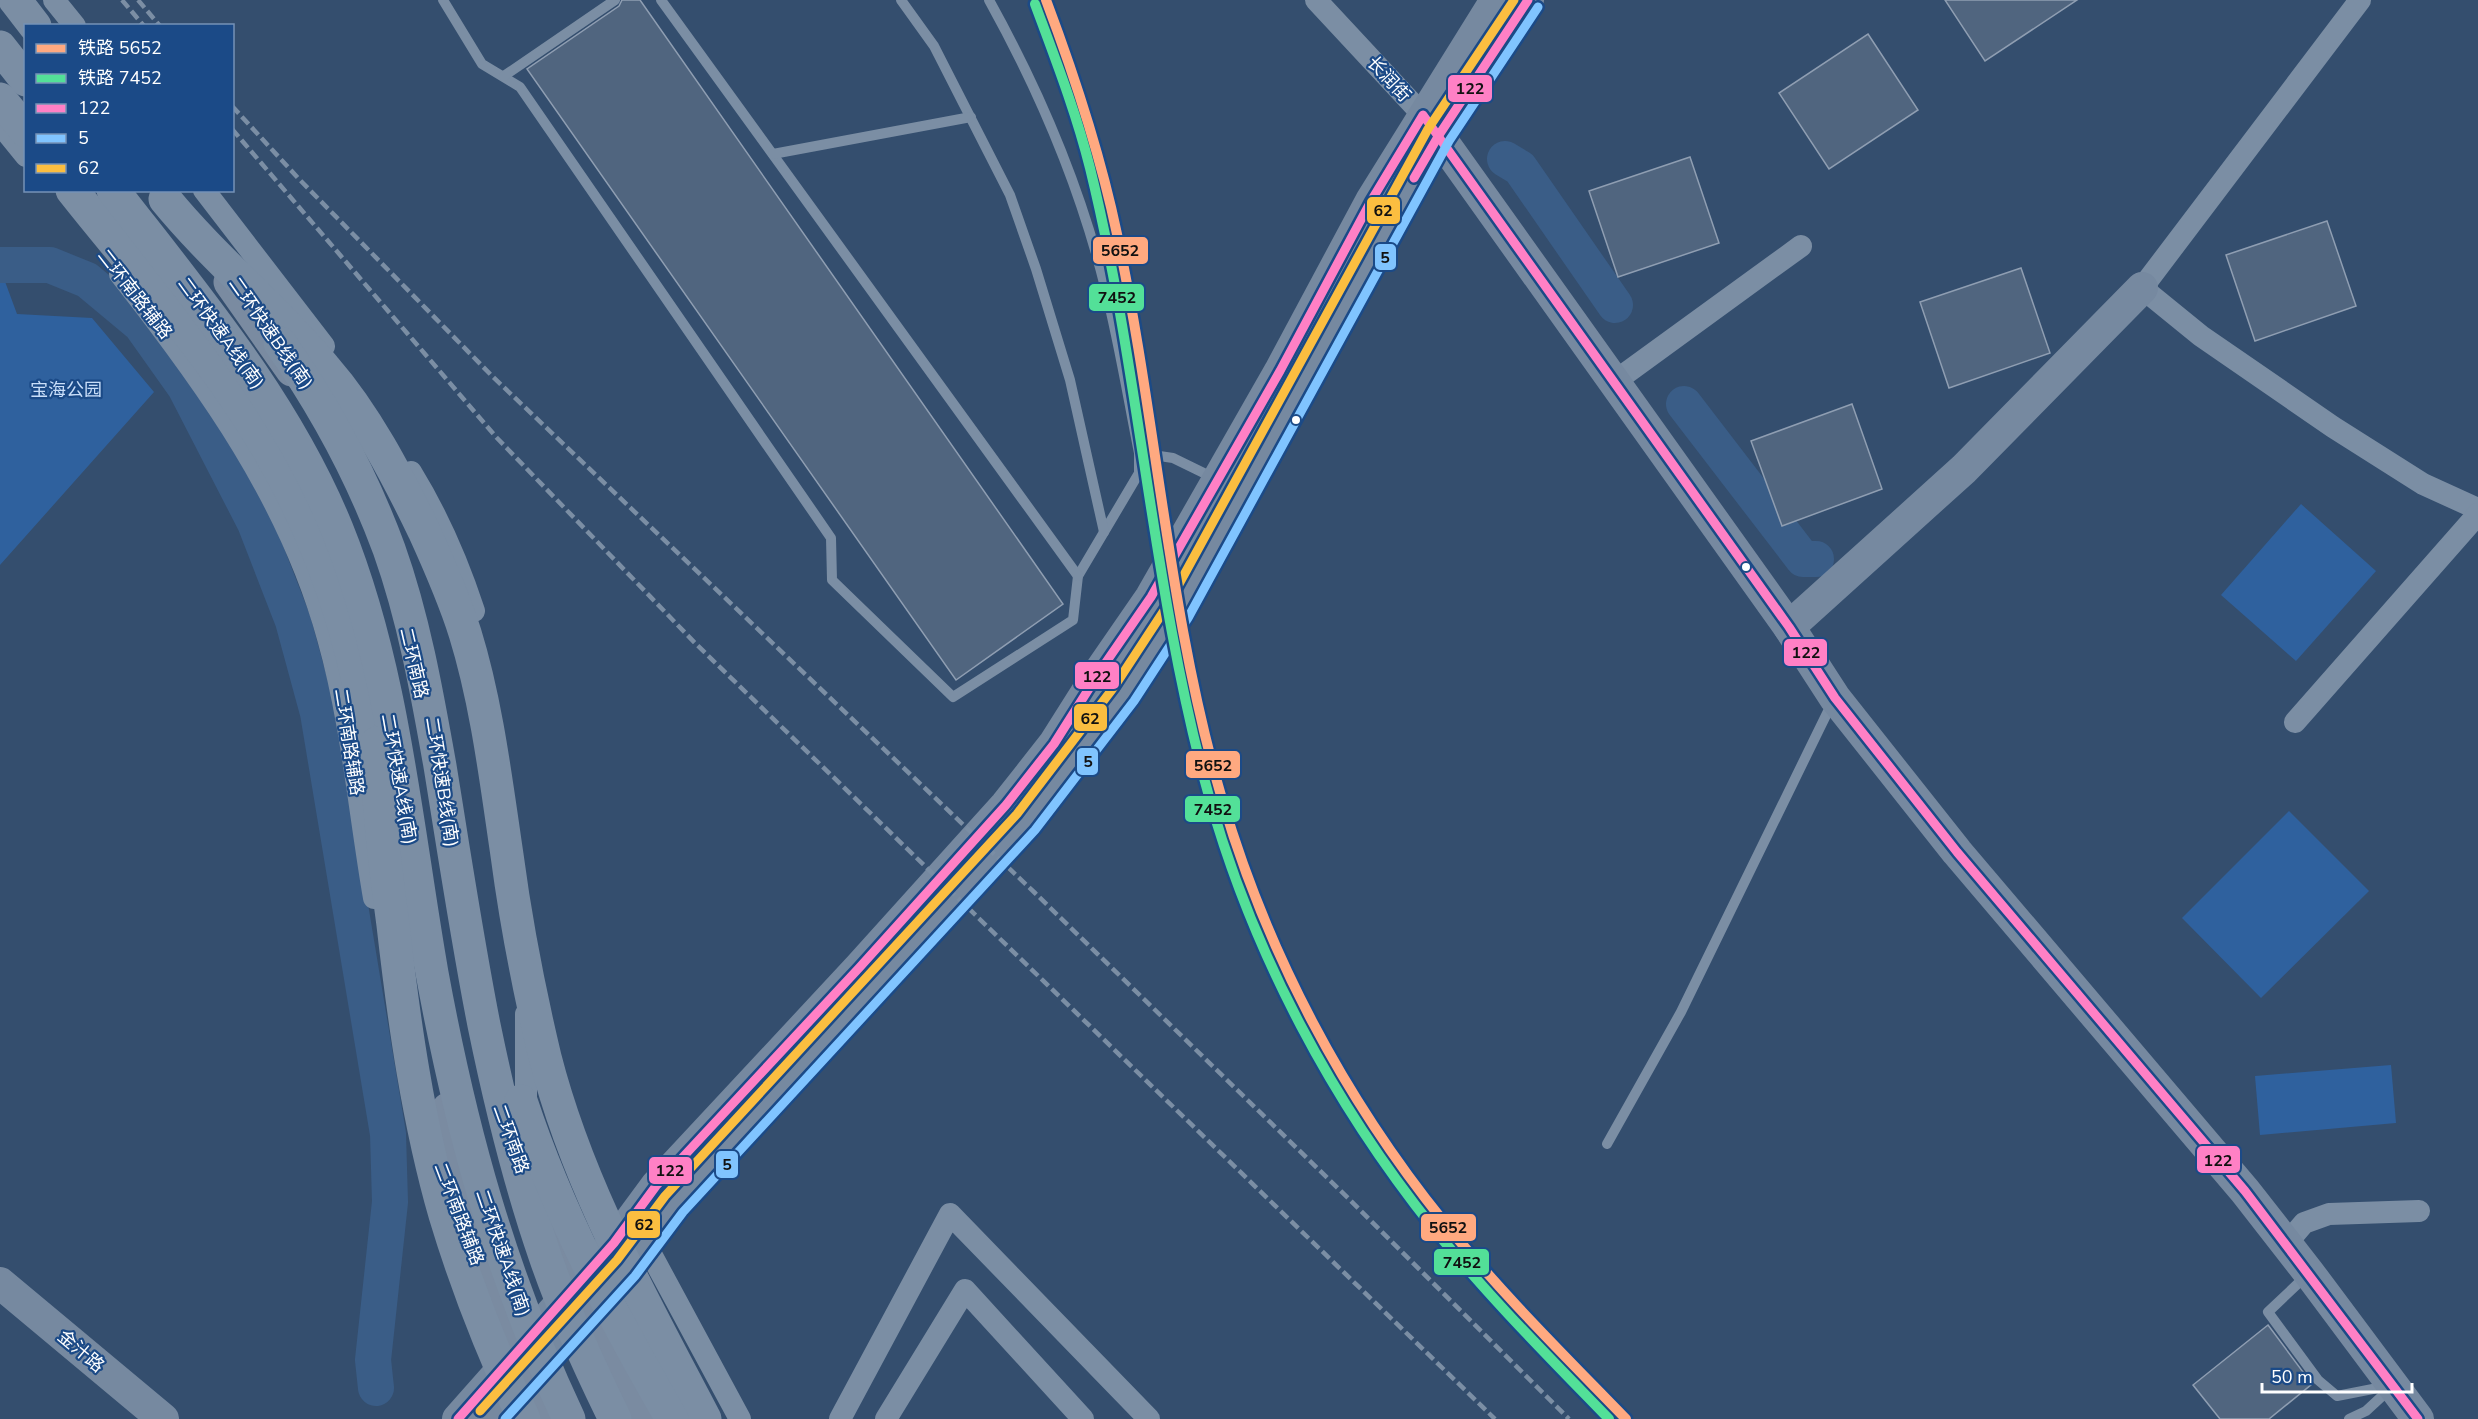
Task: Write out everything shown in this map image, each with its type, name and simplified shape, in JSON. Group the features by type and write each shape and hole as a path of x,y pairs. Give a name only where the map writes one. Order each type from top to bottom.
{"highway":[{"path":"15,0 33,24"},
{"path":"0,47 24,77"},
{"path":"0,99 24,129"},
{"path":"68,192 114,237 213,326 253,376"},
{"path":"68,192 182,327 228,388 269,451 306,520 335,592 354,660 367,726 407,1032 434,1173 469,1286 524,1419"},
{"name":"二环快速A线(南)","path":"115,192 196,296 253,376 308,467 322,494 351,565 372,636 389,715 437,998 471,1152 507,1272 529,1331 569,1419"},
{"path":"163,193 216,256 312,352 344,392 406,495 436,559 457,611 478,686 518,928 552,1080 577,1157 599,1211 705,1419"},
{"name":"二环快速B线(南)","path":"163,193 254,306 316,396 359,477 386,542 402,588 430,707 473,967 511,1142 546,1258 576,1334 615,1419"},
{"path":"351,565 368,623 375,660 382,834"},
{"path":"402,588 446,741 494,998 506,1050 533,1138 582,1253 672,1419"}],"main road":[{"path":"8,0 26,24"},
{"path":"582,1298 626,1268 675,1204 878,986 1026,822 1124,694 1177,612 1496,0"},
{"path":"458,1419 522,1364 582,1298 614,1243 656,1186 859,968 1006,805 1054,744 1151,597 1280,371 1371,201 1528,0"},
{"path":"0,37 24,67"},
{"name":"长润街","path":"1431,125 1789,627 1835,698 1957,852 2287,1244 2418,1419"},
{"name":"二环南路","path":"123,192 226,326 286,415 328,492 357,563 385,663 405,769 422,881 456,1161 485,1269 522,1364 547,1419"},
{"name":"二环南路","path":"163,193 289,364 334,440 371,517 396,590 416,666 469,981 495,1096 524,1177 640,1419"},
{"path":"1789,627 1964,469 2142,288"},
{"name":"金汁路","path":"0,1283 163,1419"},
{"path":"489,1419 522,1364"}],"street":[{"path":"54,0 73,24"},
{"name":"长润街","path":"1316,0 1431,125"},
{"path":"2360,0 2142,288 2201,336 2333,427 2423,484 2478,509"},
{"path":"0,124 24,154"},
{"name":"二环南路辅路","path":"68,192 212,397 275,501 304,565 328,638 341,690 381,937 411,1071 443,1173 464,1229 522,1364"},
{"path":"206,192 332,356 390,439 422,490 444,532 462,576 478,624 491,678 515,810 523,880 526,939 524,1071 529,1146 538,1187 553,1233 582,1298"},
{"path":"1614,382 1801,246"},
{"path":"2295,722 2478,514"},
{"path":"2287,1244 2304,1223 2329,1214 2419,1210"},
{"path":"840,1419 950,1214 1149,1419"},
{"path":"645,1243 740,1419"},
{"path":"885,1419 965,1290 1083,1419"}],"lane":[{"path":"443,0 482,64 520,87 831,538 832,580 953,697 1073,620 1078,576 1139,473 1140,453 1105,287 1065,158 1023,61 989,0"},
{"path":"504,76 615,0"},
{"path":"661,0 1078,576"},
{"path":"901,0 934,46 1010,195 1036,269 1070,380 1104,532"},
{"path":"773,154 971,117"},
{"path":"1140,453 1173,458 1217,480"},
{"path":"1607,1144 1681,1012 1835,698"},
{"path":"2309,1273 2268,1312 2318,1380 2337,1396 2394,1384"},
{"path":"2349,1419 2366,1411 2394,1384"}],"green space":[{"name":"宝海公园","path":"0,268 17,314 92,318 154,392 0,565"},
{"path":"2301,504 2376,571 2296,661 2221,595"},
{"path":"2289,811 2369,891 2261,998 2182,918"},
{"path":"2391,1065 2396,1123 2260,1135 2255,1076"}],"building":[{"path":"622,0 640,0 1063,604 956,680 527,69 619,6"},
{"path":"1945,0 2077,0 1985,61"},
{"path":"1868,34 1918,110 1829,169 1779,93"},
{"path":"1690,157 1719,243 1618,277 1589,191"},
{"path":"2327,221 2356,306 2255,341 2226,255"},
{"path":"2021,268 2050,353 1949,388 1920,302"},
{"path":"1852,404 1882,489 1782,526 1751,441"},
{"path":"2268,1325 2312,1384 2269,1419 2220,1419 2193,1385"}],"waterway":[{"path":"1505,159 1520,168 1615,305"},
{"path":"0,265 50,265 87,280 141,325 185,387 255,523 293,621 318,713 388,1134 390,1202 373,1360 376,1388"},
{"path":"1684,404 1803,559 1816,559"}],"railway":[{"path":"122,0 142,24"},
{"path":"138,0 158,24"},
{"path":"234,108 298,178 493,377 1035,893 1349,1199 1569,1419"},
{"path":"234,131 497,438 695,643 1495,1419"}],"rail line":[{"name":"5652","path":"1046,0 1067,58 1103,174 1131,304 1188,659 1222,799 1240,856 1262,913 1312,1022 1373,1125 1408,1175 1487,1273 1626,1419"},
{"name":"7452","path":"1035,4 1072,106 1090,168 1122,325 1160,564 1190,722 1210,800 1249,915 1274,971 1330,1079 1397,1181 1476,1278 1609,1419"}],"transit line":[{"name":"62","path":"480,1411 617,1260 665,1196 1017,814 1114,687 1167,606 1428,129 1514,0"},
{"name":"122","path":"1414,178 1439,135 1528,0"},
{"name":"5","path":"505,1419 635,1276 683,1212 1035,830 1134,701 1188,618 1449,141 1538,7"},
{"name":"122","path":"458,1419 614,1243 656,1186 859,968 1006,805 1054,744 1151,597 1280,371 1371,201 1423,115 1789,627 1835,698 1957,852 2245,1191 2418,1419"}]}
